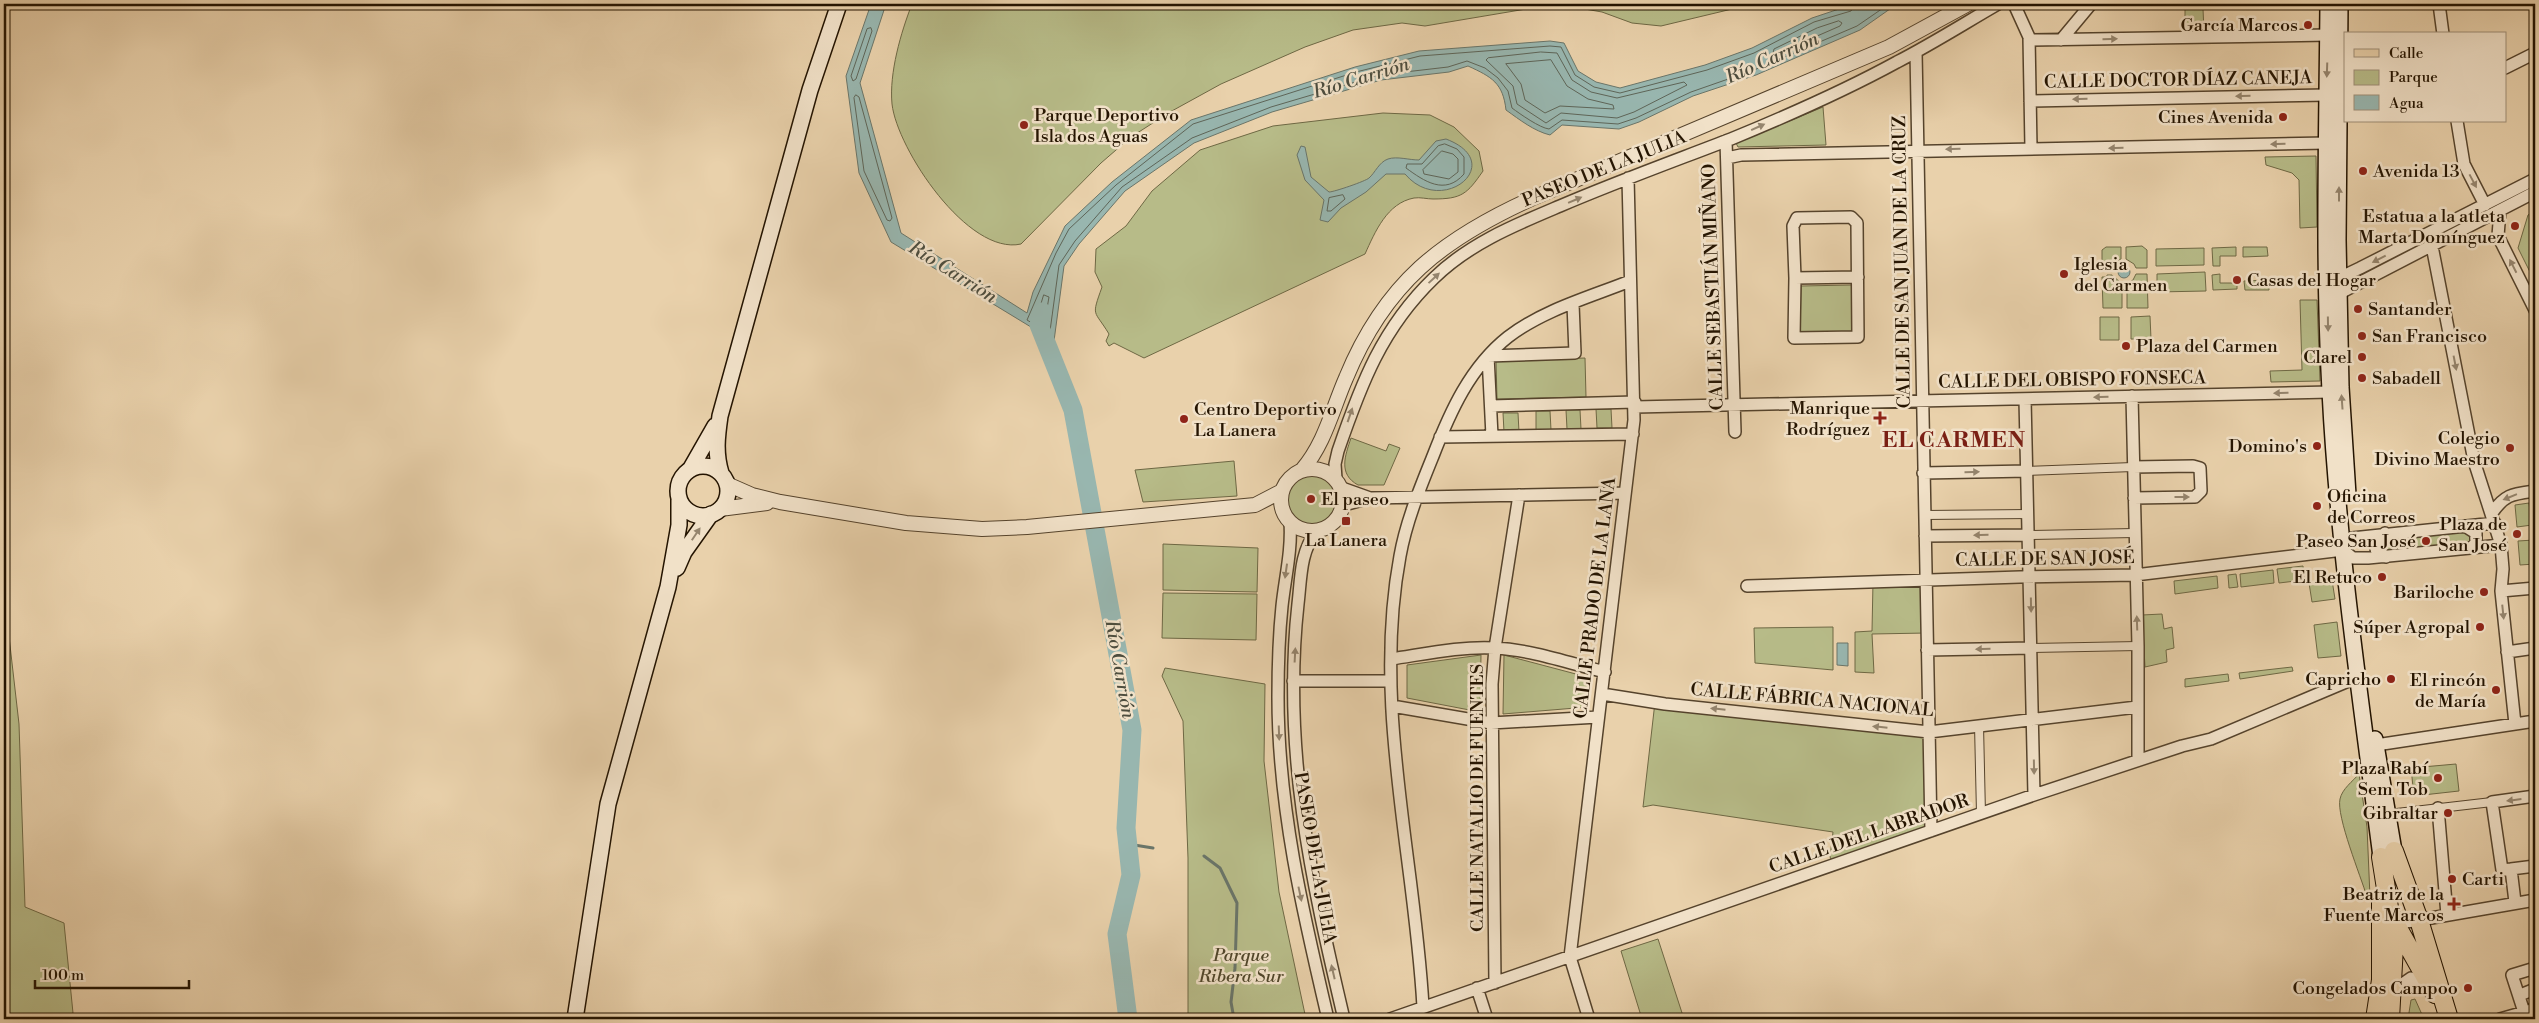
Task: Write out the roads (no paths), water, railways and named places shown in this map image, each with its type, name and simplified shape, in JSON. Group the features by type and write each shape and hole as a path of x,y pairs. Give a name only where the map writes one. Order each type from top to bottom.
{"main road":[{"path":"668,587 684,552 727,497 716,447 720,416 808,99 839,4"},
{"path":"2328,4 2326,95 2333,278"},
{"path":"2340,4 2330,392 2349,549 2376,745 2388,814 2381,937 2381,980 2376,1019"},
{"path":"2333,294 2341,387 2358,677 2387,854 2393,919 2391,1011"},
{"path":"575,1019 608,804 668,587 679,525 678,483 682,476 691,468 720,416"},
{"path":"691,468 707,466 724,479"},
{"path":"679,500 683,507 696,515 716,512"},
{"path":"2387,854 2419,920 2433,980 2449,1018"},
{"path":"2393,919 2433,980"}],"street":[{"name":"PASEO DE LA JULIA","path":"1322,470 1319,460 1320,446 1346,376 1378,317 1413,274 1457,237 1487,219 1533,198 1889,48 1968,4"},
{"name":"PASEO DE LA JULIA","path":"1339,483 1335,464 1338,451 1369,366 1412,300 1435,276 1467,251 1494,235 1845,89 1916,52 1998,4"},
{"path":"2014,4 2029,40 2031,148"},
{"path":"2062,40 2091,4"},
{"path":"2439,4 2444,32"},
{"path":"2029,40 2328,35"},
{"name":"CALLE DE SAN JUAN DE LA CRUZ","path":"1916,52 1928,732 1932,831"},
{"path":"2506,68 2535,53"},
{"name":"CALLE DOCTOR DÍAZ CANEJA","path":"2030,101 2326,95"},
{"path":"2457,122 2464,164 2485,205"},
{"name":"CALLE SEBASTIÁN MIÑANO","path":"1726,140 1735,432"},
{"path":"1727,158 1759,154 1918,150 2327,143"},
{"name":"CALLE PRADO DE LA LANA","path":"1589,1019 1570,957 1633,434 1635,404 1628,178"},
{"path":"2333,278 2535,179"},
{"path":"2333,294 2432,246 2535,192"},
{"path":"2500,210 2498,236 2535,310"},
{"path":"1851,217 1857,222 1858,277 1858,337 1794,338 1795,278 1793,226 1798,218 1851,217"},
{"path":"2432,246 2474,461 2480,485 2501,545 2503,569 2501,591 2515,724"},
{"path":"1795,278 1858,277"},
{"path":"1423,1007 1390,681 1393,608 1400,554 1417,497 1440,437 1462,391 1475,370 1509,336 1572,304 1630,282"},
{"path":"1488,356 1575,352 1572,304"},
{"path":"1488,356 1492,436"},
{"name":"CALLE DEL OBISPO FONSECA","path":"1491,406 1734,405 2330,392"},
{"path":"2132,396 2138,646 2138,760"},
{"path":"2025,398 2031,576 2034,795"},
{"path":"1440,437 1633,434"},
{"name":"PASEO DE LA JULIA","path":"1302,470 1320,446"},
{"path":"1923,473 2133,467 2193,466 2200,468 2201,491 2195,497 2134,498"},
{"path":"1339,483 1344,505 1334,523 1316,532 1302,530 1290,522 1282,510 1280,500 1282,491 1292,476 1302,470 1314,468 1322,470 1339,483 1370,498"},
{"path":"724,479 752,495 780,502 932,526 982,529 1027,527 1255,505 1282,510"},
{"path":"1255,505 1282,491"},
{"path":"2493,518 2499,502 2510,495 2535,491"},
{"path":"1344,505 1370,498 1625,493"},
{"name":"CALLE NATALIO DE FUENTES","path":"1495,983 1490,724 1495,648 1519,495"},
{"path":"716,512 754,503 780,502"},
{"path":"1924,515 2029,514"},
{"path":"2349,549 2385,533 2465,526 2493,518"},
{"name":"PASEO DE LA JULIA","path":"1290,522 1291,541 1280,644 1280,768 1289,836 1328,1019"},
{"path":"2465,526 2476,533 2476,543 2471,548"},
{"name":"PASEO DE LA JULIA","path":"1316,532 1307,546 1303,561 1296,623 1293,682 1294,725 1300,802 1316,892 1344,1019"},
{"path":"1925,536 2134,533"},
{"path":"2385,533 2377,542 2376,549 2386,557"},
{"path":"2349,549 2386,557 2501,545"},
{"name":"CALLE DE SAN JOSÉ","path":"1747,586 2031,576 2135,575 2349,549"},
{"path":"2501,591 2535,588"},
{"path":"1927,650 2138,646"},
{"path":"1391,659 1448,651 1495,648 1522,651 1605,672"},
{"path":"2507,652 2535,648"},
{"name":"CALLE DEL LABRADOR","path":"1390,1019 2034,795 2138,760 2211,739 2358,677"},
{"path":"1293,682 1390,681"},
{"name":"CALLE FÁBRICA NACIONAL","path":"1602,694 1665,704 1928,732 2137,707"},
{"path":"1392,706 1490,724 1598,717"},
{"path":"2376,745 2535,721"},
{"path":"1979,725 1980,814"},
{"path":"2388,814 2535,796"},
{"path":"2492,802 2502,870 2535,866"},
{"path":"2438,808 2447,915"},
{"path":"2511,869 2516,902"},
{"path":"2381,937 2393,919 2405,922 2535,900"},
{"path":"2500,1019 2530,1010 2520,995 2512,975 2535,968"},
{"path":"2391,1011 2398,987 2404,981 2411,978 2433,980"},
{"path":"1477,988 1487,1019"},
{"path":"2520,995 2535,989"}],"water":[{"path":"871,4 886,4 860,83 901,233 1027,313 1033,292 1065,226 1112,182 1191,120 1355,67 1419,51 1550,41 1564,43 1578,71 1596,82 1620,88 1705,65 1752,48 1812,18 1854,4 1897,4 1860,30 1756,75 1693,96 1639,122 1619,129 1562,125 1550,135 1538,131 1506,110 1502,93 1495,82 1468,66 1449,72 1381,80 1272,112 1194,143 1125,191 1079,244 1064,266 1054,341 891,242 859,173 846,76"},
{"path":"1446,139 1464,149 1471,161 1470,172 1463,182 1451,189 1436,190 1420,186 1405,174 1386,174 1366,192 1341,208 1328,222 1320,220 1324,200 1305,180 1297,155 1301,146 1305,147 1311,177 1329,192 1367,179 1388,159 1419,160 1436,141"},
{"path":"2126,266 2129,267 2129,277 2122,278 2119,277 2118,270 2119,267"},
{"path":"1837,643 1848,643 1848,666 1837,665"}],"waterway":[{"name":"Río Carrión","path":"1042,312 1039,325 1073,410 1132,730 1126,828 1131,875 1117,934 1128,1019"},
{"path":"1128,844 1153,848"},
{"path":"1204,856 1220,868 1237,903 1235,968 1231,1002 1234,1019"}],"place":[{"name":"García Marcos","path":"2308,25"},
{"name":"Cines Avenida","path":"2283,117"},
{"name":"Parque Deportivo Isla dos Aguas","path":"1024,125"},
{"name":"Avenida 13","path":"2363,171"},
{"name":"Estatua a la atleta Marta Domínguez","path":"2515,226"},
{"name":"Iglesia del Carmen","path":"2064,274"},
{"name":"Casas del Hogar","path":"2237,280"},
{"name":"Santander","path":"2358,309"},
{"name":"San Francisco","path":"2362,336"},
{"name":"Plaza del Carmen","path":"2126,346"},
{"name":"Clarel","path":"2362,357"},
{"name":"Sabadell","path":"2362,378"},
{"name":"Manrique Rodríguez","path":"1880,418"},
{"name":"Centro Deportivo La Lanera","path":"1184,419"},
{"name":"Domino's","path":"2317,446"},
{"name":"Colegio Divino Maestro","path":"2510,448"},
{"name":"El paseo","path":"1311,499"},
{"name":"Oficina de Correos","path":"2317,506"},
{"name":"La Lanera","path":"1346,521"},
{"name":"Plaza de San José","path":"2517,534"},
{"name":"Paseo San José","path":"2426,541"},
{"name":"El Retuco","path":"2382,577"},
{"name":"Bariloche","path":"2484,592"},
{"name":"Súper Agropal","path":"2480,627"},
{"name":"Capricho","path":"2391,679"},
{"name":"El rincón de María","path":"2496,690"},
{"name":"Plaza Rabí Sem Tob","path":"2438,778"},
{"name":"Gibraltar","path":"2448,813"},
{"name":"Carti","path":"2452,879"},
{"name":"Beatriz de la Fuente Marcos","path":"2454,904"},
{"name":"Congelados Campoo","path":"2468,988"}],"district":[{"name":"EL CARMEN","path":"1954,440"}],"park label":[{"name":"Parque Ribera Sur","path":"1241,965"}]}
